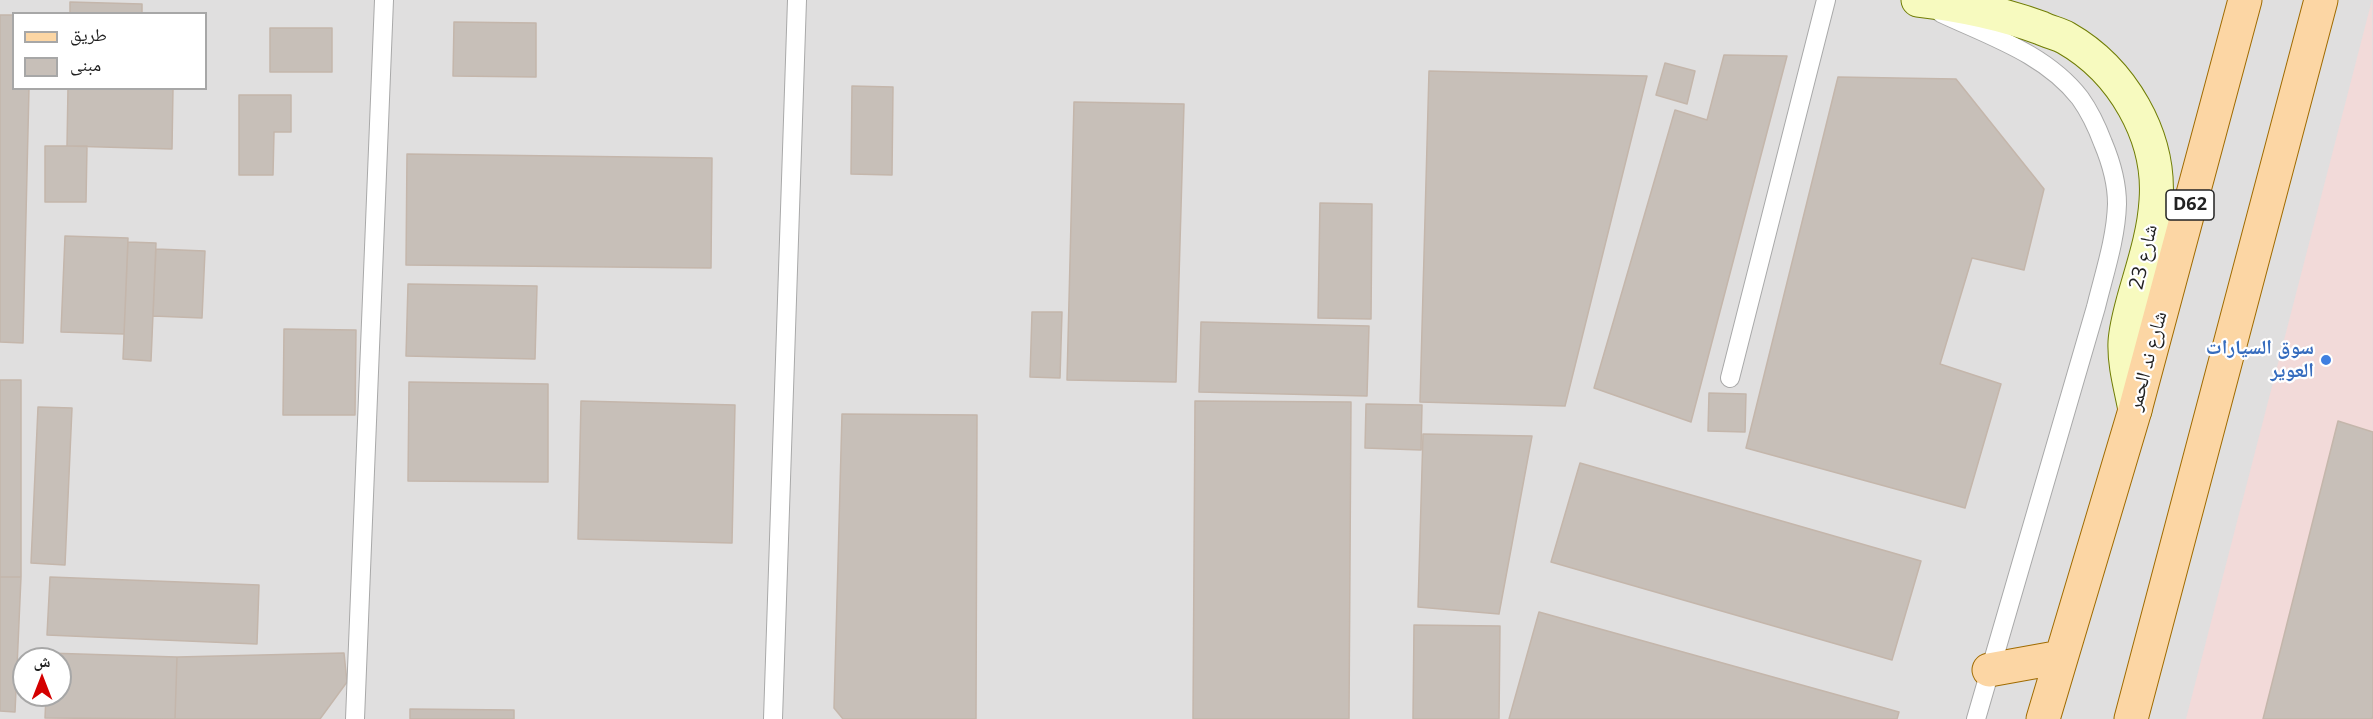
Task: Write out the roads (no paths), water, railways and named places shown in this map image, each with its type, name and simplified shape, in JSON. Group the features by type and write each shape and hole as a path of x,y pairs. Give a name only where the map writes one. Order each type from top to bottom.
{"main road":[{"name":"شارع ند الحمر","path":"2043,719 2135,410 2245,0"},
{"path":"2132,719 2321,0"},
{"path":"1989,670 2061,657"}],"street":[{"name":"شارع 23","path":"1918,0 1964,6 2016,19 2066,38 2098,61 2117,82 2143,123 2154,161 2156,200 2150,238 2127,324 2125,342 2135,410"}],"lane":[{"path":"355,719 384,0"},
{"path":"773,719 797,0"},
{"path":"1730,378 1826,0"},
{"path":"1913,0 2021,50 2053,70 2080,98 2093,119 2112,166 2117,203 2112,242 2096,307 1976,719"}],"place":[{"name":"سوق السيارات العوير","path":"2326,360"}]}
